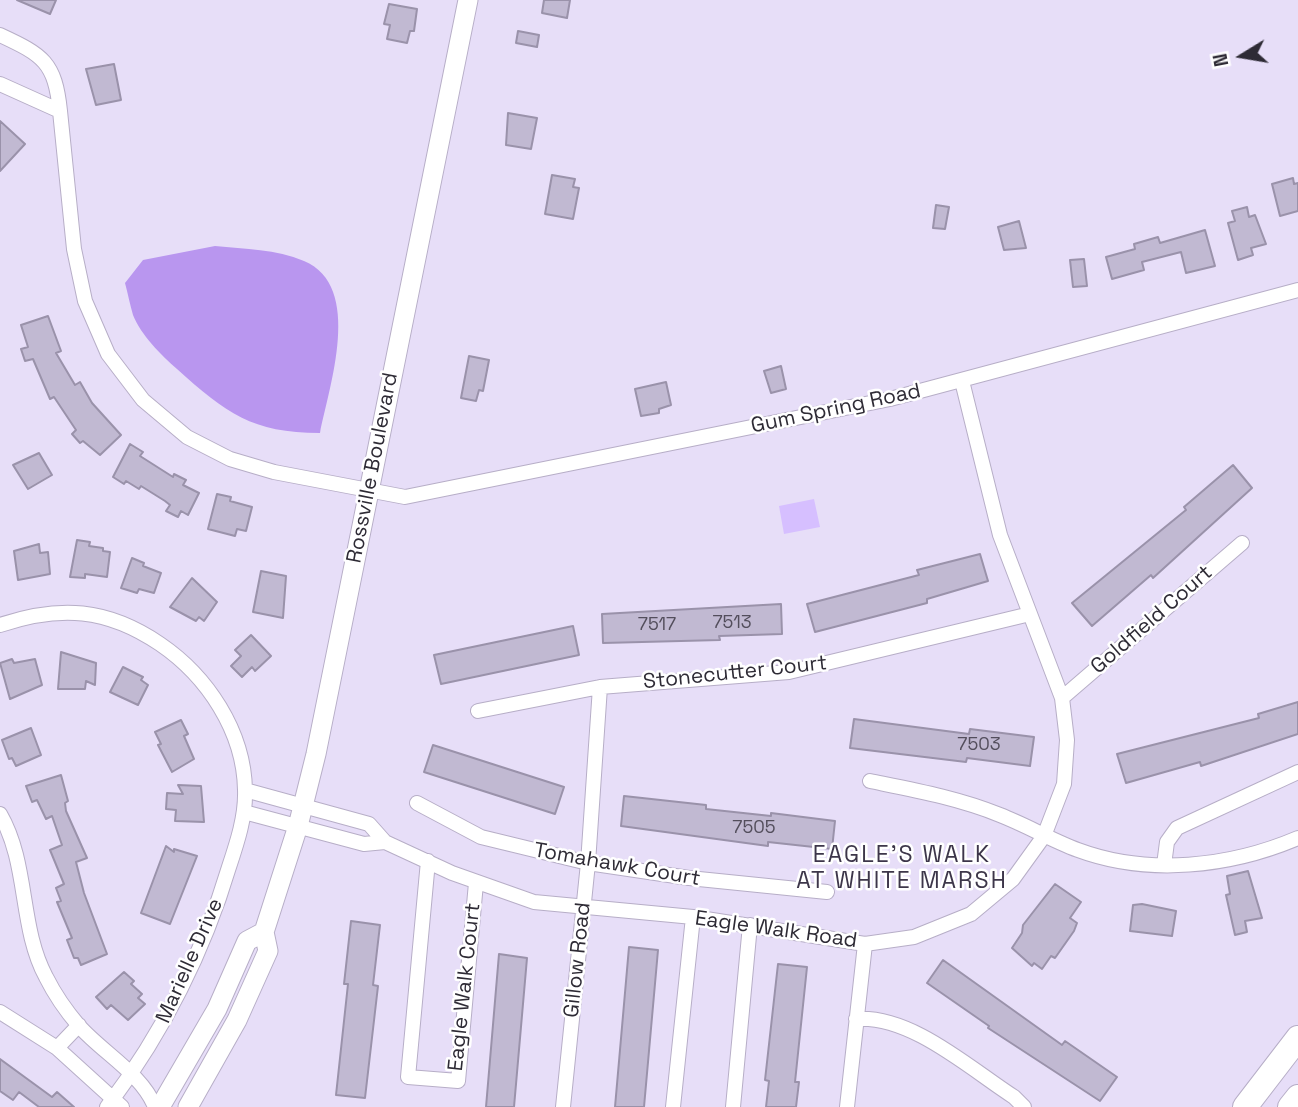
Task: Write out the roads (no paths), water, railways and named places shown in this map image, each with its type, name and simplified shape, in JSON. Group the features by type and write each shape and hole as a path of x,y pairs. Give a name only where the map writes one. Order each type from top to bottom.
{"highway":[{"path":"1245,1107 1298,1038"},
{"path":"1290,1107 1298,1097"}],"main road":[{"name":"Rossville Boulevard","path":"188,1107 219,1055 268,950 264,932 304,804 468,0"},
{"name":"Rossville Boulevard","path":"160,1107 200,1041 247,941 264,932"}],"street":[{"name":"Gum Spring Road","path":"0,35 30,49 49,65 58,86 78,275 95,329 124,378 165,420 230,459 368,491 405,497 520,476 962,381 1298,290"},
{"path":"0,84 60,111"},
{"name":"Eagle Walk Road","path":"304,804 369,824 385,842 476,883 534,902 583,909 693,917 865,944 914,937 971,914 1013,879 1044,836 1053,819 1065,773 1067,740 1062,698 1000,535 962,381"},
{"name":"Goldfield Court","path":"1062,698 1242,543"},
{"name":"Marielle Drive","path":"0,625 29,616 63,611 95,613 141,631 182,659 215,697 238,750 246,790 244,812 214,916 175,1003 114,1104"},
{"name":"Stonecutter Court","path":"478,711 600,687 789,672 1030,614"},
{"name":"Gillow Road","path":"563,1107 588,863 600,687"},
{"path":"1164,865 1167,842 1177,828 1298,772"},
{"path":"870,781 969,804 1110,860 1164,865 1227,860 1266,851 1298,838"},
{"path":"246,790 304,804"},
{"name":"Tomahawk Court","path":"416,803 481,837 588,863 689,878 827,892"},
{"path":"244,812 298,826"},
{"path":"0,814 13,836 33,938 45,976 79,1025 149,1091 155,1107"},
{"name":"Eagle Walk Road","path":"298,826 364,844 385,842"},
{"name":"Eagle Walk Court","path":"428,861 408,1077 458,1081 476,883"},
{"path":"673,1107 693,917"},
{"path":"733,1107 750,925"},
{"path":"846,1107 865,944"},
{"path":"0,1012 57,1048 114,1104"},
{"path":"856,1019 884,1019 911,1030 1014,1097 1024,1107"},
{"path":"57,1048 79,1025"}],"district":[{"name":"EAGLE'S WALK AT WHITE MARSH","path":"902,869"}]}
